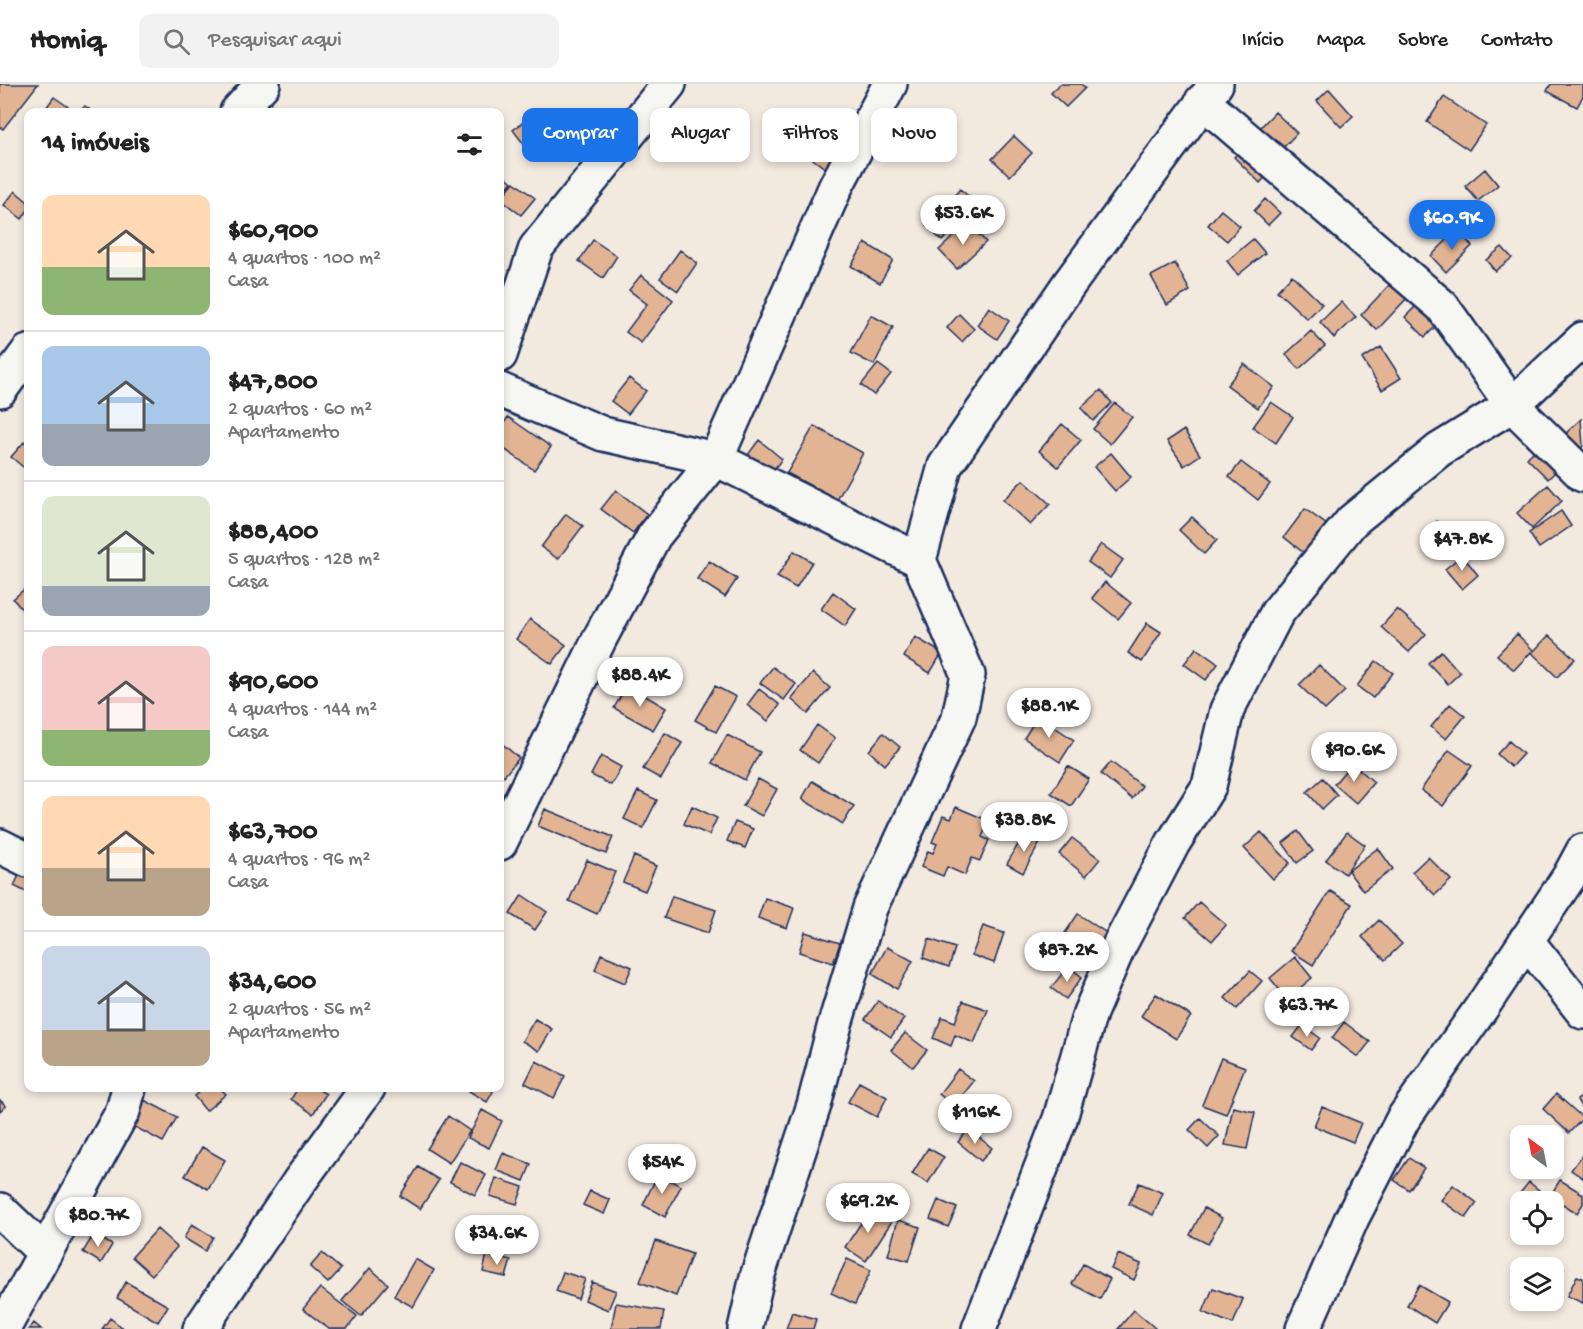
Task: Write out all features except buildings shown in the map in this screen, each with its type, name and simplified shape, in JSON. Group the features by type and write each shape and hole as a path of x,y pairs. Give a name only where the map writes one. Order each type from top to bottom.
{"street":[{"path":"241,108 263,84"},
{"path":"504,343 536,248 669,84"},
{"path":"504,835 600,638 654,536 716,459 836,186 890,84"},
{"path":"745,1329 757,1276 814,1105 835,1024 870,908 959,717 968,675 919,560 945,466 1069,284 1209,93 1442,306 1512,405 1583,475"},
{"path":"979,1329 1060,1119 1090,1012 1119,946 1173,843 1209,786 1227,710 1277,613 1352,521 1439,450 1512,405 1583,339"},
{"path":"0,390 24,357"},
{"path":"504,392 603,434 716,459 919,560"},
{"path":"0,846 24,858"},
{"path":"1304,1329 1352,1218 1403,1119 1569,877 1583,851"},
{"path":"1526,940 1583,1012"},
{"path":"3,1329 123,1111 128,1092"},
{"path":"200,1329 299,1182 365,1092"},
{"path":"0,1209 44,1252"}]}
